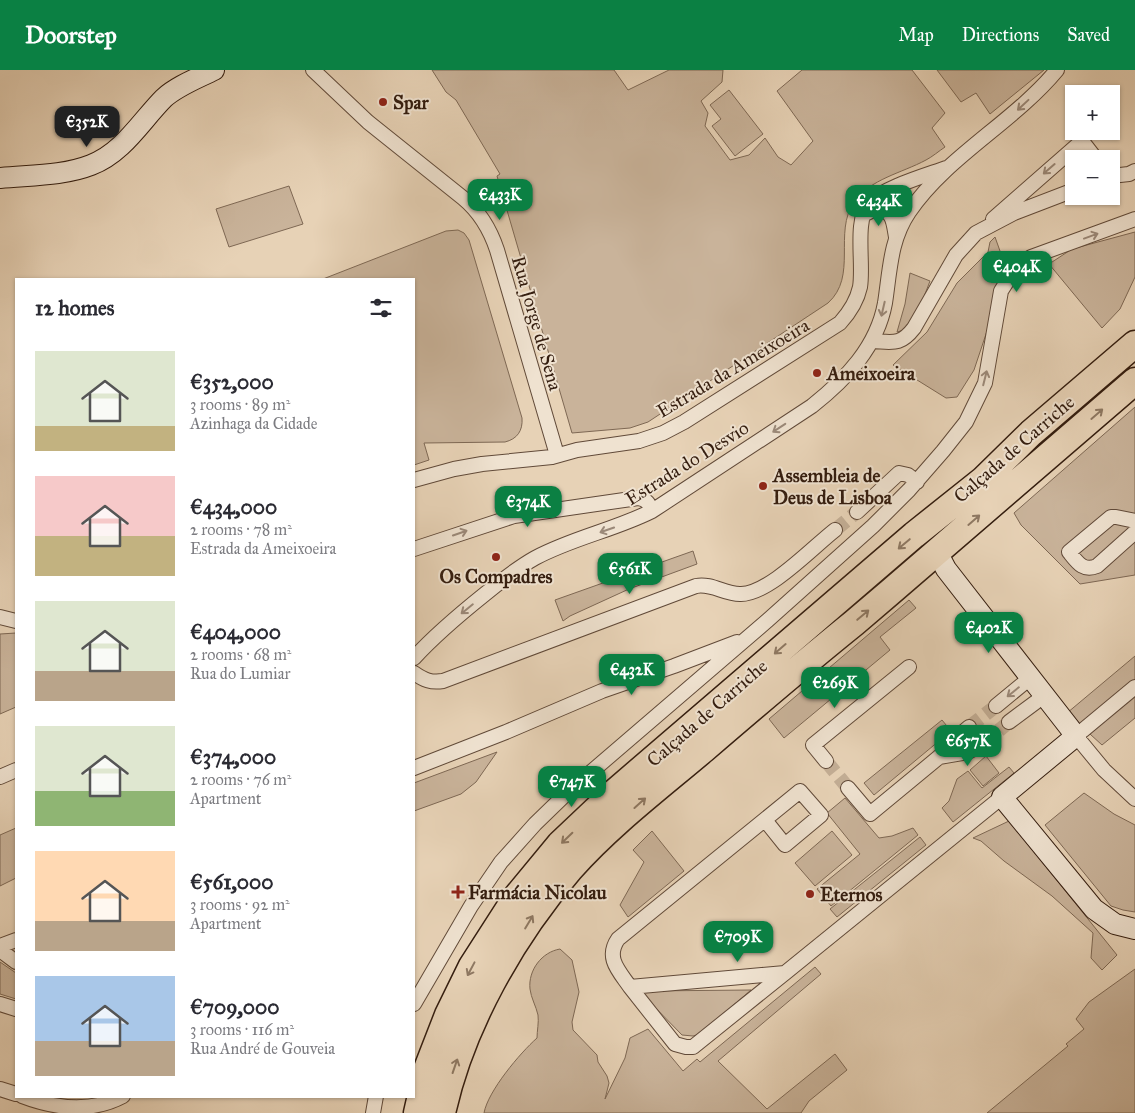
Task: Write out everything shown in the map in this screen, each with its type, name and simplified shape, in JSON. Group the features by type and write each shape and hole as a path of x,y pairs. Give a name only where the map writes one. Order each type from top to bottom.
{"highway":[{"name":"Calçada de Carriche","path":"417,1113 427,1069 448,1014 472,966 517,896 560,844 616,791 732,690 914,535 983,480 1031,433 1135,344"},
{"name":"Calçada de Carriche","path":"442,1113 460,1051 489,989 535,913 572,868 641,802 1135,382"},
{"path":"936,552 932,540 933,532 983,480"}],"street":[{"path":"0,178 70,171 92,165 108,157 124,144 165,97 214,70"},
{"name":"Rua Jorge de Sena","path":"313,70 368,122 463,198 484,221 497,250 557,455"},
{"path":"896,237 909,212 924,194 952,166 1009,118 1057,70"},
{"path":"1072,150 1082,141 1089,150"},
{"path":"984,228 1065,156"},
{"path":"862,216 868,204 882,194 915,179 952,166"},
{"path":"1120,175 1135,171"},
{"path":"872,341 892,342 906,339 956,255 976,233 1014,213 1065,193"},
{"path":"862,216 876,208 884,209 890,213 893,219 896,237"},
{"name":"Estrada da Ameixoeira","path":"415,480 454,469 482,464 557,455 577,450 639,441 668,431 684,422 840,323 852,307 860,287 862,216"},
{"name":"Calçada de Carriche","path":"415,1001 471,906 502,862 535,824 569,791 748,637 873,526 917,482 966,422 985,383 1001,291 1015,269 1031,257 1135,219"},
{"name":"Estrada do Desvio","path":"415,657 459,615 513,572 535,558 571,542 635,520 652,511 812,406 832,390 854,366 872,341 879,327 896,237"},
{"path":"857,512 899,473 908,475 917,482"},
{"path":"415,549 514,516 638,498 642,498 649,503 652,511"},
{"path":"1135,521 1111,517 1069,552 1080,565 1085,568 1091,568 1097,566 1135,532"},
{"path":"415,674 425,680 443,681 696,586 710,585 731,593 744,594 771,584 835,530"},
{"path":"936,552 946,570 1076,736 1104,770 1135,799"},
{"path":"0,616 15,621"},
{"path":"415,768 506,732 602,691 674,666 748,637"},
{"path":"826,761 813,745 909,667"},
{"path":"996,706 1030,678"},
{"path":"765,820 618,939 612,952 613,963 676,1044 693,1047 1135,687"},
{"path":"1009,722 1044,696"},
{"path":"848,788 870,814 939,757 969,727"},
{"path":"939,757 968,752 983,744"},
{"path":"0,777 15,770"},
{"path":"1002,797 1094,909 1115,924 1135,929"},
{"path":"15,940 0,948 15,961"},
{"path":"630,987 785,973"},
{"path":"0,1004 15,1009"},
{"path":"0,1088 15,1094"},
{"path":"28,1098 61,1110 76,1112 93,1111 110,1106 120,1098"},
{"path":"374,1113 376,1098"}],"shaded area":[{"path":"432,70 614,70 628,90 669,70 723,70 722,82 701,101 708,113 705,126 730,160 749,155 765,138 778,157 791,165 813,141 777,91 802,70 912,70 945,113 932,128 945,147 917,165 877,182 854,202 848,214 845,227 842,280 837,292 828,303 648,422 630,428 572,433 497,176 500,174 456,100 446,92"},
{"path":"937,70 1044,70 990,114 976,93 961,102"},
{"path":"729,90 763,134 735,156 712,126 721,119 710,105"},
{"path":"289,186 303,224 229,247 216,209"},
{"path":"458,230 464,233 469,240 522,418 521,427 516,437 505,442 424,443 429,460 415,465 415,278 326,278 446,231"},
{"path":"1135,232 1135,277 1120,309 1102,328 1049,264 1072,249"},
{"path":"995,237 1000,251 994,261 1001,281 993,313 974,370 957,397 946,398 893,365 927,332 957,283 988,252 990,242"},
{"path":"910,273 930,281 922,302 907,327 897,332 905,304"},
{"path":"1135,407 1135,575 1080,584 1021,525 1014,513"},
{"path":"693,551 697,564 629,589 563,621 555,600"},
{"path":"909,600 916,608 880,637 890,650 784,738 769,719"},
{"path":"15,633 15,707 0,714 0,634"},
{"path":"1135,656 1135,718 1102,745 1067,713"},
{"path":"942,720 951,731 874,795 864,783"},
{"path":"497,752 476,782 461,794 415,811 415,783"},
{"path":"986,756 999,773 983,786 970,770"},
{"path":"1009,767 1014,773 953,822 942,808 949,801 957,779 968,771 982,788"},
{"path":"1084,793 1114,814 1135,825 1135,912 1111,906 1045,825"},
{"path":"845,798 879,838 892,836 913,828 918,835 831,906 817,889 860,854 827,813"},
{"path":"1009,821 1117,955 1102,970 1091,958 1093,933 1052,896 1004,861 981,841 973,838"},
{"path":"15,828 15,878 0,886 0,835"},
{"path":"652,831 684,871 628,917 620,905 644,862 633,850"},
{"path":"832,831 852,855 815,886 795,863"},
{"path":"920,837 926,845 837,917 830,909"},
{"path":"560,949 572,960 579,992 572,1022 573,1030 597,1055 598,1062 607,1076 609,1083 605,1099 625,1058 630,1038 648,1029 683,1071 697,1059 700,1062 815,967 821,974 718,1061 767,1109 835,1054 847,1070 809,1101 801,1113 484,1113 498,1084 522,1053 537,1038 538,1015 531,992 531,975 542,958"},
{"path":"0,962 15,972 15,999 0,994"},
{"path":"1135,969 1135,1113 987,1113 1068,1046 1066,1044 1084,1029 1076,1019 1089,1002"},
{"path":"751,990 700,1034 693,1036 682,1035 644,996 645,991"}],"tunnel":[{"path":"835,530 857,512"},
{"path":"969,727 996,706"},
{"path":"983,744 1009,722"},
{"path":"826,761 848,788"}],"place":[{"name":"Spar","path":"383,102"},
{"name":"Ameixoeira","path":"817,373"},
{"name":"Assembleia de Deus de Lisboa","path":"763,486"},
{"name":"Os Compadres","path":"496,557"},
{"name":"Farmácia Nicolau","path":"458,892"},
{"name":"Eternos","path":"810,894"}]}
